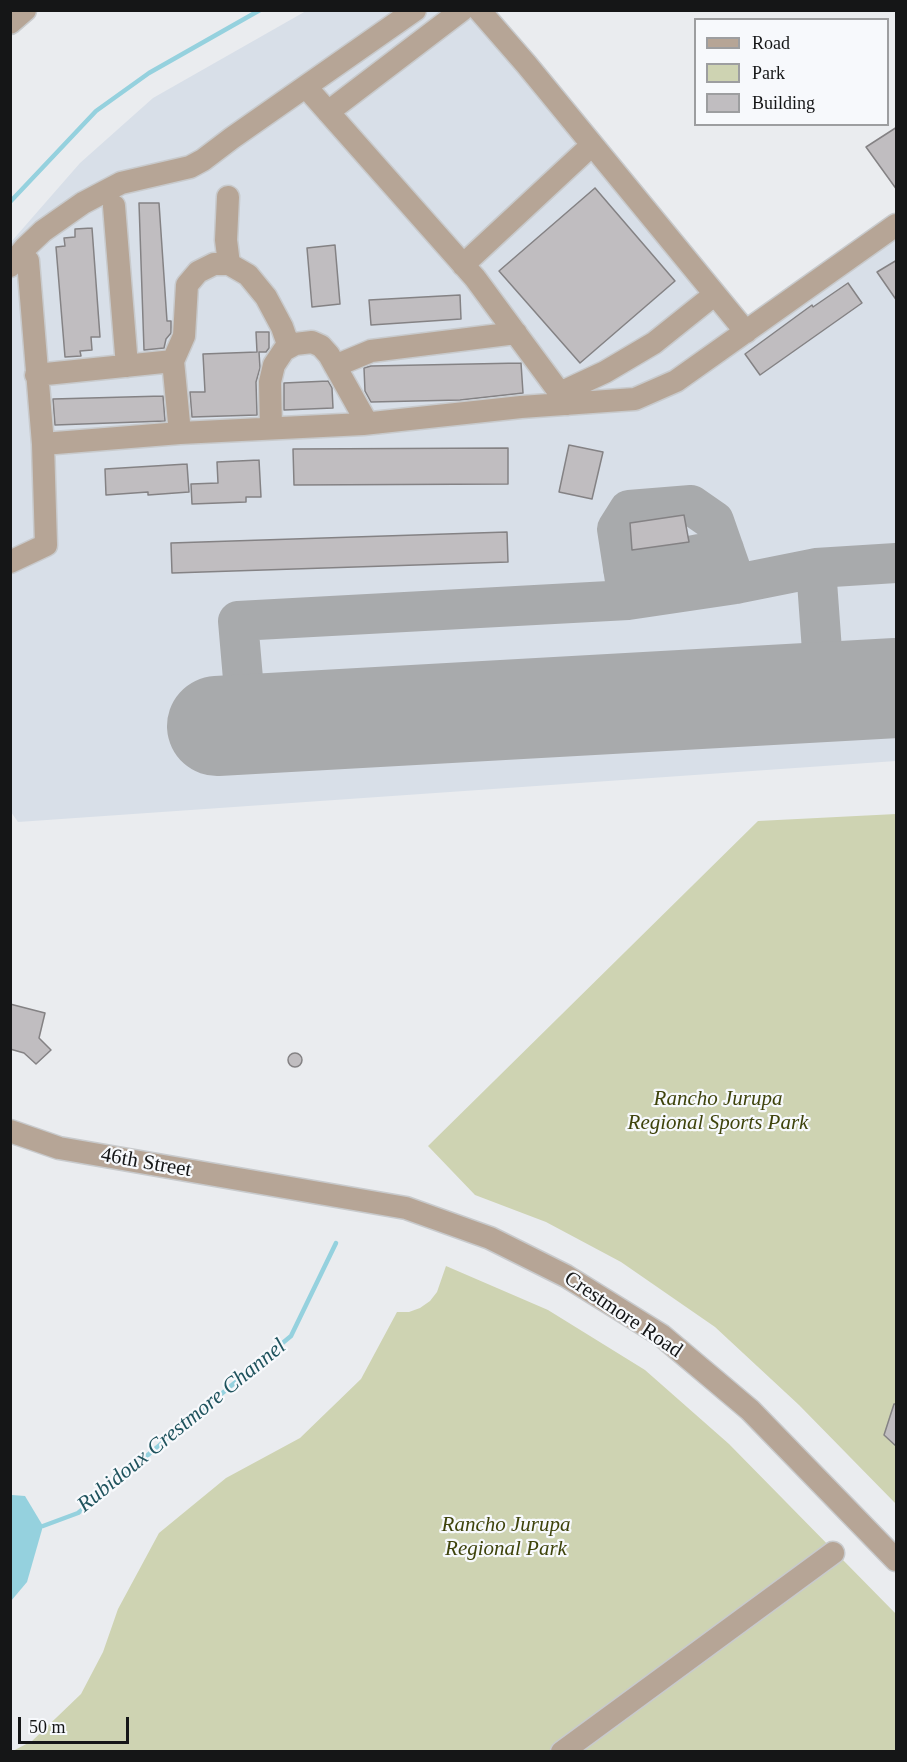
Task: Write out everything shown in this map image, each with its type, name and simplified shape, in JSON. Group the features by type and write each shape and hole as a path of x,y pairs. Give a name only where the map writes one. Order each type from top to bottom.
{"street":[{"path":"10,23 25,10"},
{"path":"10,562 46,545 43,444 36,375 19,264 25,248 43,231 83,203 121,183 190,167 415,10"},
{"path":"328,112 462,10"},
{"path":"478,10 526,64 746,332"},
{"path":"306,87 463,265 564,398"},
{"path":"463,265 592,145"},
{"path":"228,197 226,240 229,264"},
{"path":"114,206 127,366"},
{"path":"43,444 180,433 367,423 564,398 635,399 676,381 897,225"},
{"path":"180,433 173,361 184,336 187,285 198,272 214,264 229,264 248,275 266,297 282,327 289,347"},
{"path":"564,398 654,343 714,295"},
{"path":"335,366 371,351 516,333"},
{"path":"271,428 270,382 274,365 284,350 295,344 312,342 321,346 335,366 367,423"},
{"path":"36,375 173,361"},
{"name":"46th Street","path":"10,1131 59,1148 283,1186"},
{"name":"Crestmore Road","path":"283,1186 406,1208 490,1238 566,1276 661,1335 750,1410 897,1560"},
{"path":"562,1752 833,1553"}],"shaded area":[{"path":"306,11 469,11 740,327 896,221 896,761 18,822 11,812 11,242 80,163 153,98"}],"green space":[{"name":"Rancho Jurupa Regional Sports Park","path":"896,814 896,1504 799,1405 715,1327 621,1262 546,1222 475,1195 428,1146 758,821"},
{"name":"Rancho Jurupa Regional Park","path":"446,1266 548,1310 645,1370 729,1444 896,1614 896,1751 11,1752 32,1741 81,1694 103,1652 118,1609 159,1533 226,1478 300,1438 361,1379 397,1312 409,1312 430,1301 437,1292"}],"water":[{"path":"12,1495 25,1496 43,1526 27,1582 11,1601 10,1498"}],"building":[{"path":"897,127 897,190 866,147"},
{"path":"595,188 675,281 580,363 499,271"},
{"path":"139,203 159,203 167,321 171,321 171,333 166,339 164,348 144,350"},
{"path":"92,228 100,337 91,337 92,350 80,351 81,356 65,357 56,247 65,246 64,238 75,237 75,229"},
{"path":"335,245 340,304 312,307 307,248"},
{"path":"897,260 897,301 877,272"},
{"path":"848,283 862,303 760,375 745,354 812,305 813,307"},
{"path":"460,295 461,319 371,325 369,300"},
{"path":"256,332 269,332 269,348 266,352 259,352 260,368 256,382 257,415 192,417 190,392 205,392 203,354 257,352"},
{"path":"521,363 523,393 460,400 371,402 365,391 364,368 371,366"},
{"path":"328,381 332,388 333,408 284,410 284,383"},
{"path":"163,396 165,421 55,425 53,399"},
{"path":"569,445 603,452 592,499 559,492"},
{"path":"508,448 508,484 294,485 293,449"},
{"path":"259,460 261,497 246,497 246,502 192,504 191,484 218,483 217,462"},
{"path":"187,464 189,492 106,495 105,469"},
{"path":"684,515 689,542 632,550 630,523"},
{"path":"507,532 508,562 172,573 171,543"},
{"path":"10,1004 45,1013 39,1038 51,1050 36,1064 24,1053 10,1049"},
{"path":"292,1053 298,1053 302,1060 298,1067 292,1067 288,1063 288,1057"},
{"path":"894,1404 897,1404 897,1447 884,1435"}],"waterway":[{"path":"10,202 96,111 149,73 260,10"},
{"name":"Rubidoux Crestmore Channel","path":"43,1526 78,1513 291,1336 336,1243"}],"taxiway":[{"path":"628,600 617,529 629,510 691,505 714,521 736,584"},
{"path":"623,569 724,549"},
{"path":"247,725 238,621 628,600 736,584 816,568 896,563"},
{"path":"816,568 825,692"}],"runway":[{"path":"217,726 896,688"}]}
